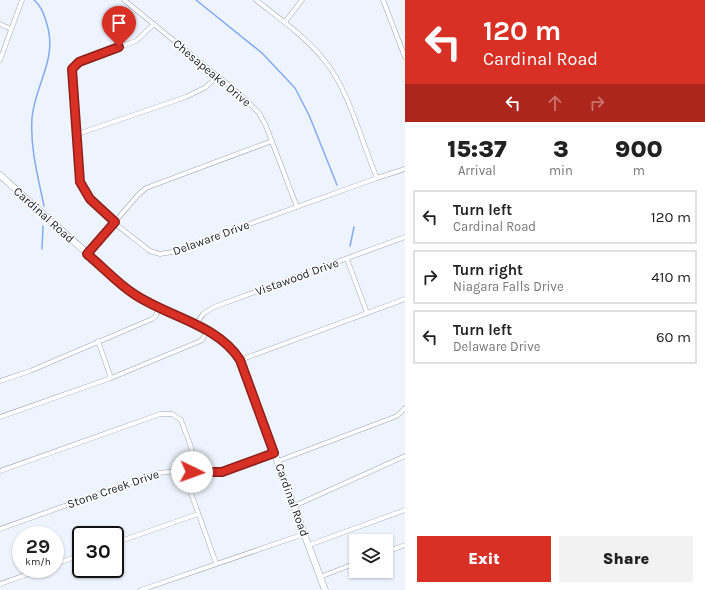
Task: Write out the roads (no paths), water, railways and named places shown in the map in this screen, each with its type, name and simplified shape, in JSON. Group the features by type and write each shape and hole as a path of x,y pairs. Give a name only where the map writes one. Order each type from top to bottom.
{"street":[{"path":"0,60 22,0"},
{"name":"Chesapeake Drive","path":"124,0 217,76 259,113 272,141 297,207"},
{"path":"256,0 285,22 326,61 344,93 376,178"},
{"path":"285,22 302,0"},
{"path":"383,0 405,57"},
{"path":"0,24 11,29"},
{"name":"Delaware Drive","path":"154,24 136,41 79,62 74,66 72,73 78,176 82,188 90,199 150,251 166,254 376,178 405,169"},
{"path":"75,135 186,97 206,87 217,76"},
{"path":"87,254 138,195 146,188 272,141"},
{"name":"Cardinal Road","path":"0,174 133,294 207,331 230,346 240,360 325,590"},
{"name":"Vistawood Drive","path":"195,326 203,314 214,307 405,237"},
{"path":"347,259 367,313"},
{"path":"240,360 405,299"},
{"path":"0,381 30,371 155,317 160,308"},
{"path":"0,417 111,378 198,342 202,340 207,331"},
{"path":"98,341 111,378"},
{"path":"278,461 397,416 405,408"},
{"path":"0,471 160,414 172,414 181,420 191,447 194,460 191,493 216,563"},
{"name":"Stone Creek Drive","path":"0,528 150,475 176,470 192,472 222,472 274,453"},
{"path":"294,506 405,456"},
{"path":"309,545 405,510"},
{"path":"124,540 198,514"},
{"path":"141,590 304,534"},
{"path":"393,549 405,545"},
{"path":"320,577 349,566"},
{"path":"0,584 17,578"}],"waterway":[{"path":"34,0 43,12 49,35 50,47 45,71 37,93 32,118 33,151 44,206"},
{"path":"196,0 262,53 295,88 309,115 337,185"},
{"path":"42,249 43,226"},
{"path":"350,246 354,227"}]}
